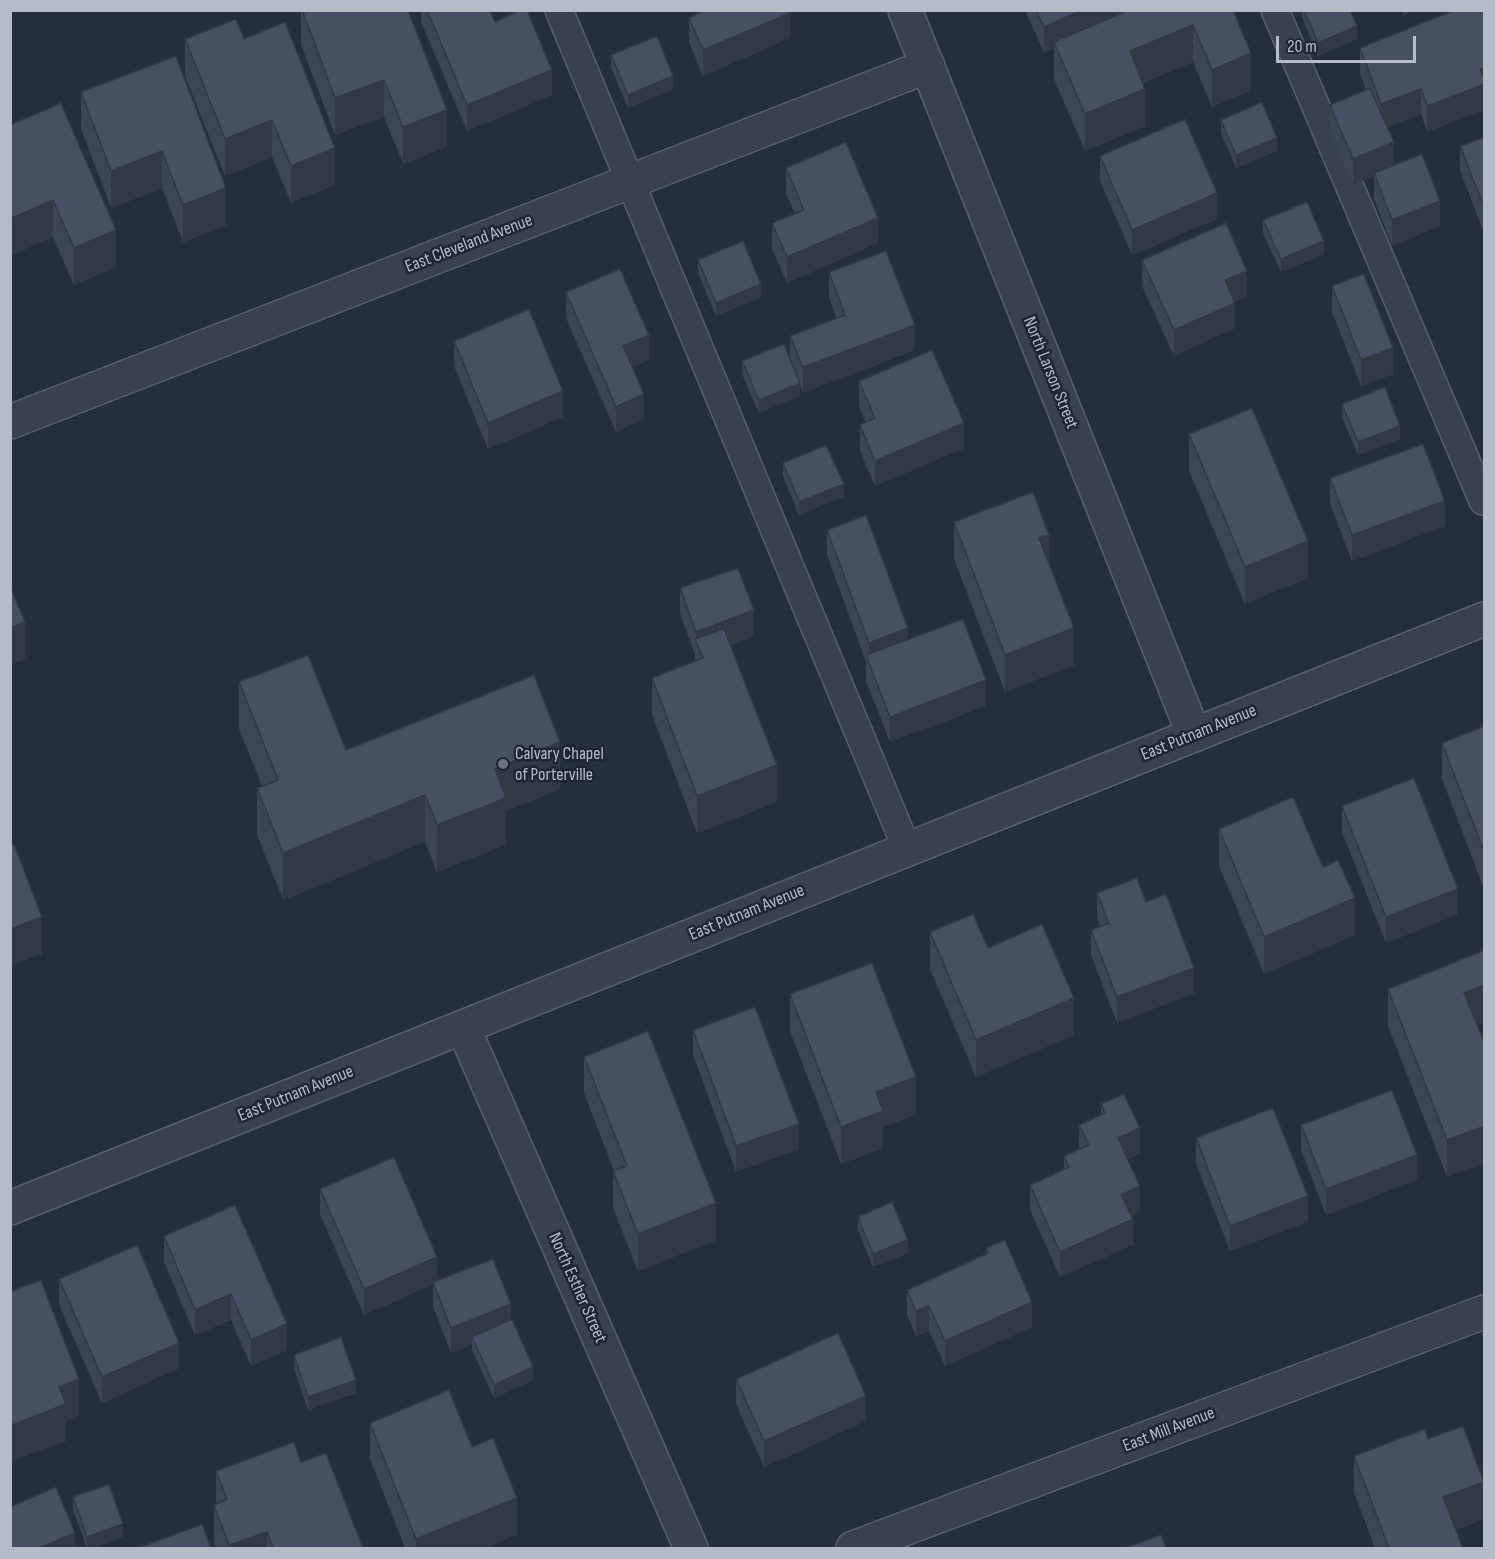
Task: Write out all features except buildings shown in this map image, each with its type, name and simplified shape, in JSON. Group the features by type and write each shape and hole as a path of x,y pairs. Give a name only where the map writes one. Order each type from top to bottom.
{"street":[{"name":"North Larson Street","path":"905,10 1194,735"},
{"name":"East Cleveland Avenue","path":"10,422 928,66"},
{"name":"East Putnam Avenue","path":"10,1208 1485,619"},
{"name":"North Esther Street","path":"463,1027 691,1548"},
{"name":"East Mill Avenue","path":"853,1548 1485,1312"}],"lane":[{"path":"559,10 907,849"},
{"path":"1275,10 1484,501"}],"place":[{"name":"Calvary Chapel of Porterville","path":"503,764"}]}
